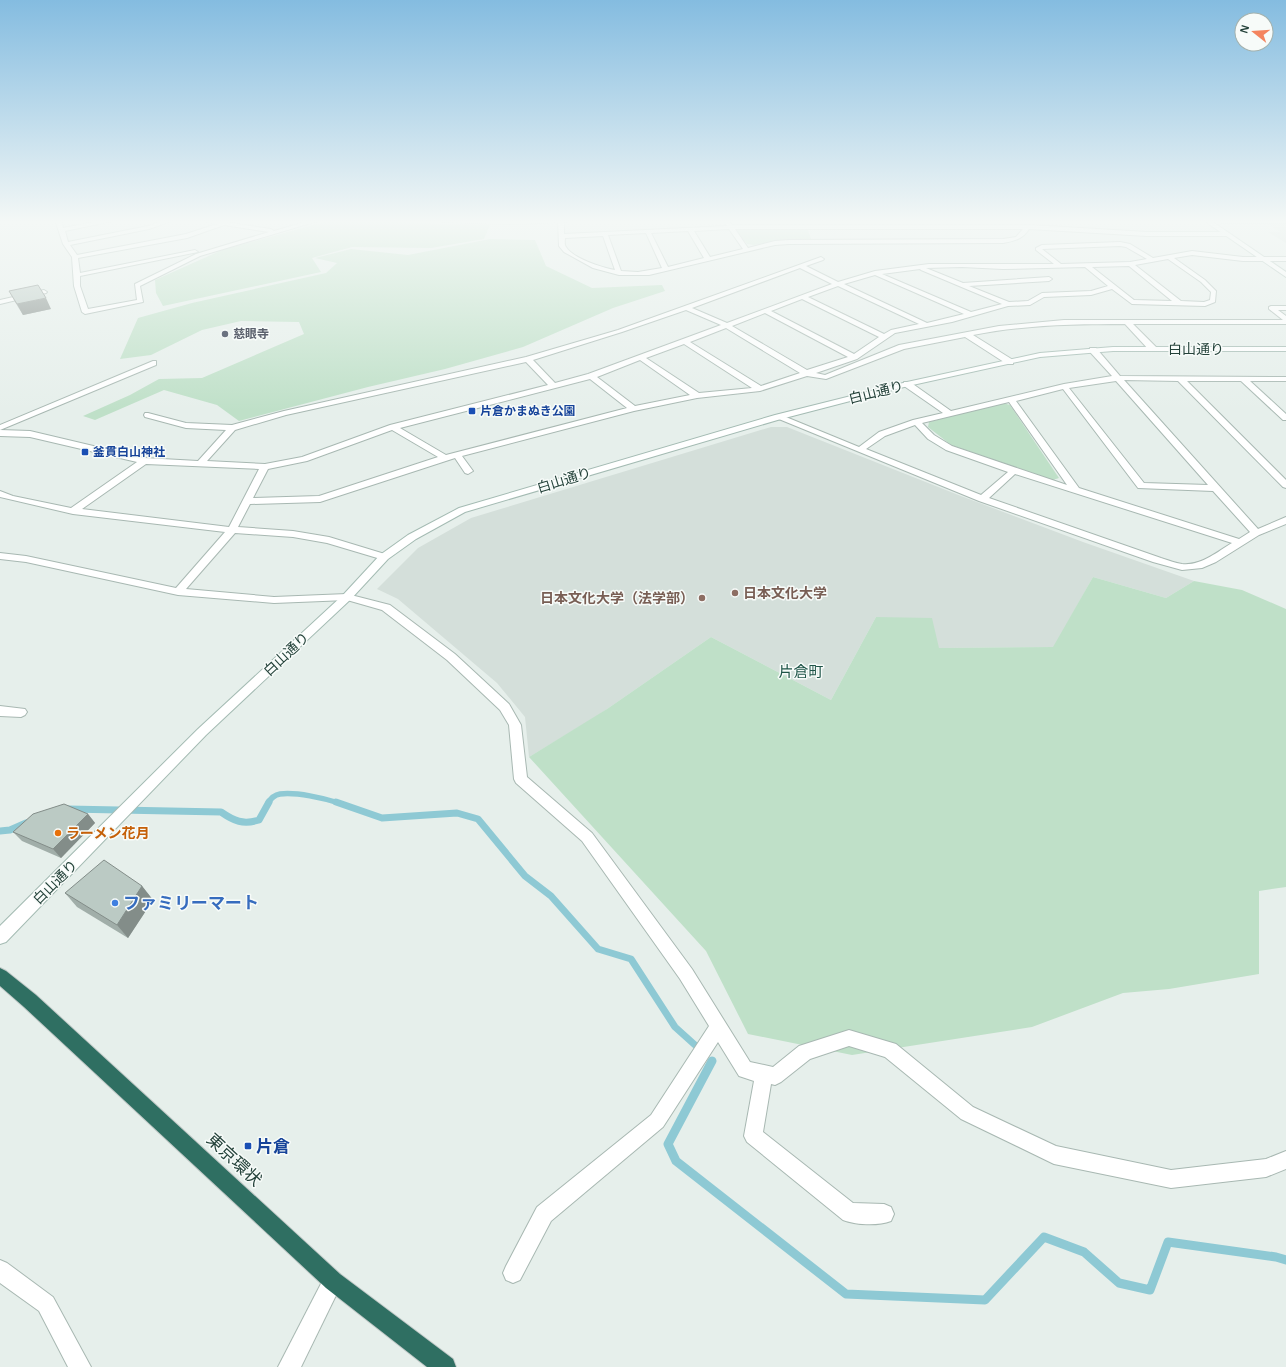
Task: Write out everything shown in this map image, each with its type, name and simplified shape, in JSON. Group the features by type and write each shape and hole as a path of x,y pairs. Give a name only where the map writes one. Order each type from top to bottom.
{"highway":[{"name":"東京環状","path":"0,976 30,1001 333,1281 444,1367"}],"street":[{"path":"77,284 85,312 141,301 137,285 139,284"},
{"path":"148,415 186,425 232,428 284,413 528,359 620,331 752,284"},
{"path":"0,433 30,434 144,461 265,467 304,459 392,427 591,376 837,284 924,324"},
{"path":"900,284 969,314"},
{"path":"962,284 981,284"},
{"path":"962,284 1008,304"},
{"path":"1055,284 1068,295"},
{"path":"1108,284 1132,302 1205,304 1213,301 1214,292 1207,284"},
{"path":"1155,284 1180,304"},
{"path":"248,501 320,499 445,458 633,409 697,396 760,388 854,357 893,331 952,320 1008,304 1030,303 1042,295 1091,293 1112,287"},
{"path":"0,302 44,292"},
{"path":"802,297 884,337"},
{"path":"687,308 726,325 806,373 826,377 902,347 999,328 1064,322 1286,322"},
{"path":"1286,308 1272,308 1286,319"},
{"path":"766,311 854,357"},
{"path":"1127,322 1153,349"},
{"path":"966,334 1010,362"},
{"path":"684,342 760,388"},
{"name":"白山通り","path":"0,938 202,732 347,597 384,557 412,537 462,510 778,417 907,384 1040,355 1093,350 1286,349"},
{"path":"1093,350 1256,533"},
{"path":"641,358 697,396"},
{"path":"528,359 554,386"},
{"path":"0,428 153,363"},
{"path":"591,376 633,409"},
{"path":"860,450 882,434 916,422 1064,386 1118,378 1286,379"},
{"path":"1180,378 1286,485"},
{"path":"1243,379 1286,418"},
{"path":"907,384 950,414"},
{"path":"1064,386 1141,486 1216,488"},
{"path":"1011,399 1075,490"},
{"path":"778,417 982,499 1157,560 1182,567 1198,566 1212,560 1242,543 1256,533 1286,520"},
{"path":"916,422 931,437 949,448 1014,471 1242,543"},
{"path":"392,427 445,458"},
{"path":"200,464 232,428"},
{"path":"457,455 468,471"},
{"path":"73,511 144,461"},
{"path":"178,592 232,530 265,467"},
{"path":"982,499 1014,471"},
{"path":"0,494 11,498 73,511 232,530 293,534 322,539 384,557"},
{"path":"0,556 26,558 178,592 274,600 347,597 386,607 451,657 504,707 515,725 521,779 588,837 686,974 745,1070 774,1076 805,1052 849,1038 890,1050 967,1113 1054,1156 1171,1179 1266,1168 1286,1160"},
{"path":"0,711 21,712"},
{"path":"513,1273 544,1214 657,1121 718,1027"},
{"path":"764,1074 753,1136 850,1213 884,1214"},
{"path":"0,1270 46,1304 80,1367"},
{"path":"289,1367 333,1281"}],"shaded area":[{"name":"日本文化大学","path":"771,427 787,427 961,496 1083,542 1194,581 1166,598 1093,577 1054,647 939,648 876,617 831,700 711,637 597,716 529,757 525,717 497,683 398,599 377,589 418,548 471,518"}],"green space":[{"path":"155,284 266,284 163,306 156,293"},
{"path":"278,284 583,284 592,288 662,285 665,291 613,308 523,347 445,369 368,387 239,421 217,405 164,390 95,420 83,416 130,395 159,379 202,378 304,334 299,322 241,321 202,330 151,355 120,359 138,318 192,303"},
{"path":"1003,403 1010,405 1059,478 1053,480 951,445 928,427 929,422"},
{"path":"1093,577 1166,598 1194,581 1242,590 1286,609 1286,887 1259,891 1259,974 1169,989 1123,993 1032,1027 852,1055 748,1034 706,951 529,757 607,709 711,637 831,700 876,617 932,618 939,648 1053,647"}],"building":[{"path":"38,285 46,298 17,304 9,291"},
{"path":"64,804 88,814 53,849 13,832 33,814"},
{"path":"104,860 142,886 117,925 65,893"}],"waterway":[{"path":"268,803 272,798 280,794 310,796 338,803"},
{"path":"68,809 221,812 235,820 248,822 259,820 269,802"},
{"path":"338,803 382,818 457,813 478,819 525,876 551,896 598,949 631,959 675,1027 695,1045"},
{"path":"0,831 10,830 26,823"},
{"path":"712,1061 668,1144 676,1161 846,1294 985,1300 1044,1237 1084,1252 1119,1283 1150,1290 1168,1242 1276,1257 1286,1260"}],"place":[{"name":"慈眼寺","path":"225,334"},
{"name":"片倉かまぬき公園","path":"472,411"},
{"name":"釜貫白山神社","path":"85,452"},
{"name":"日本文化大学","path":"735,593"},
{"name":"日本文化大学（法学部）","path":"702,598"},
{"name":"ラーメン花月","path":"58,833"},
{"name":"ファミリーマート","path":"115,903"},
{"name":"片倉","path":"248,1146"}],"district":[{"name":"片倉町","path":"801,671"}]}
